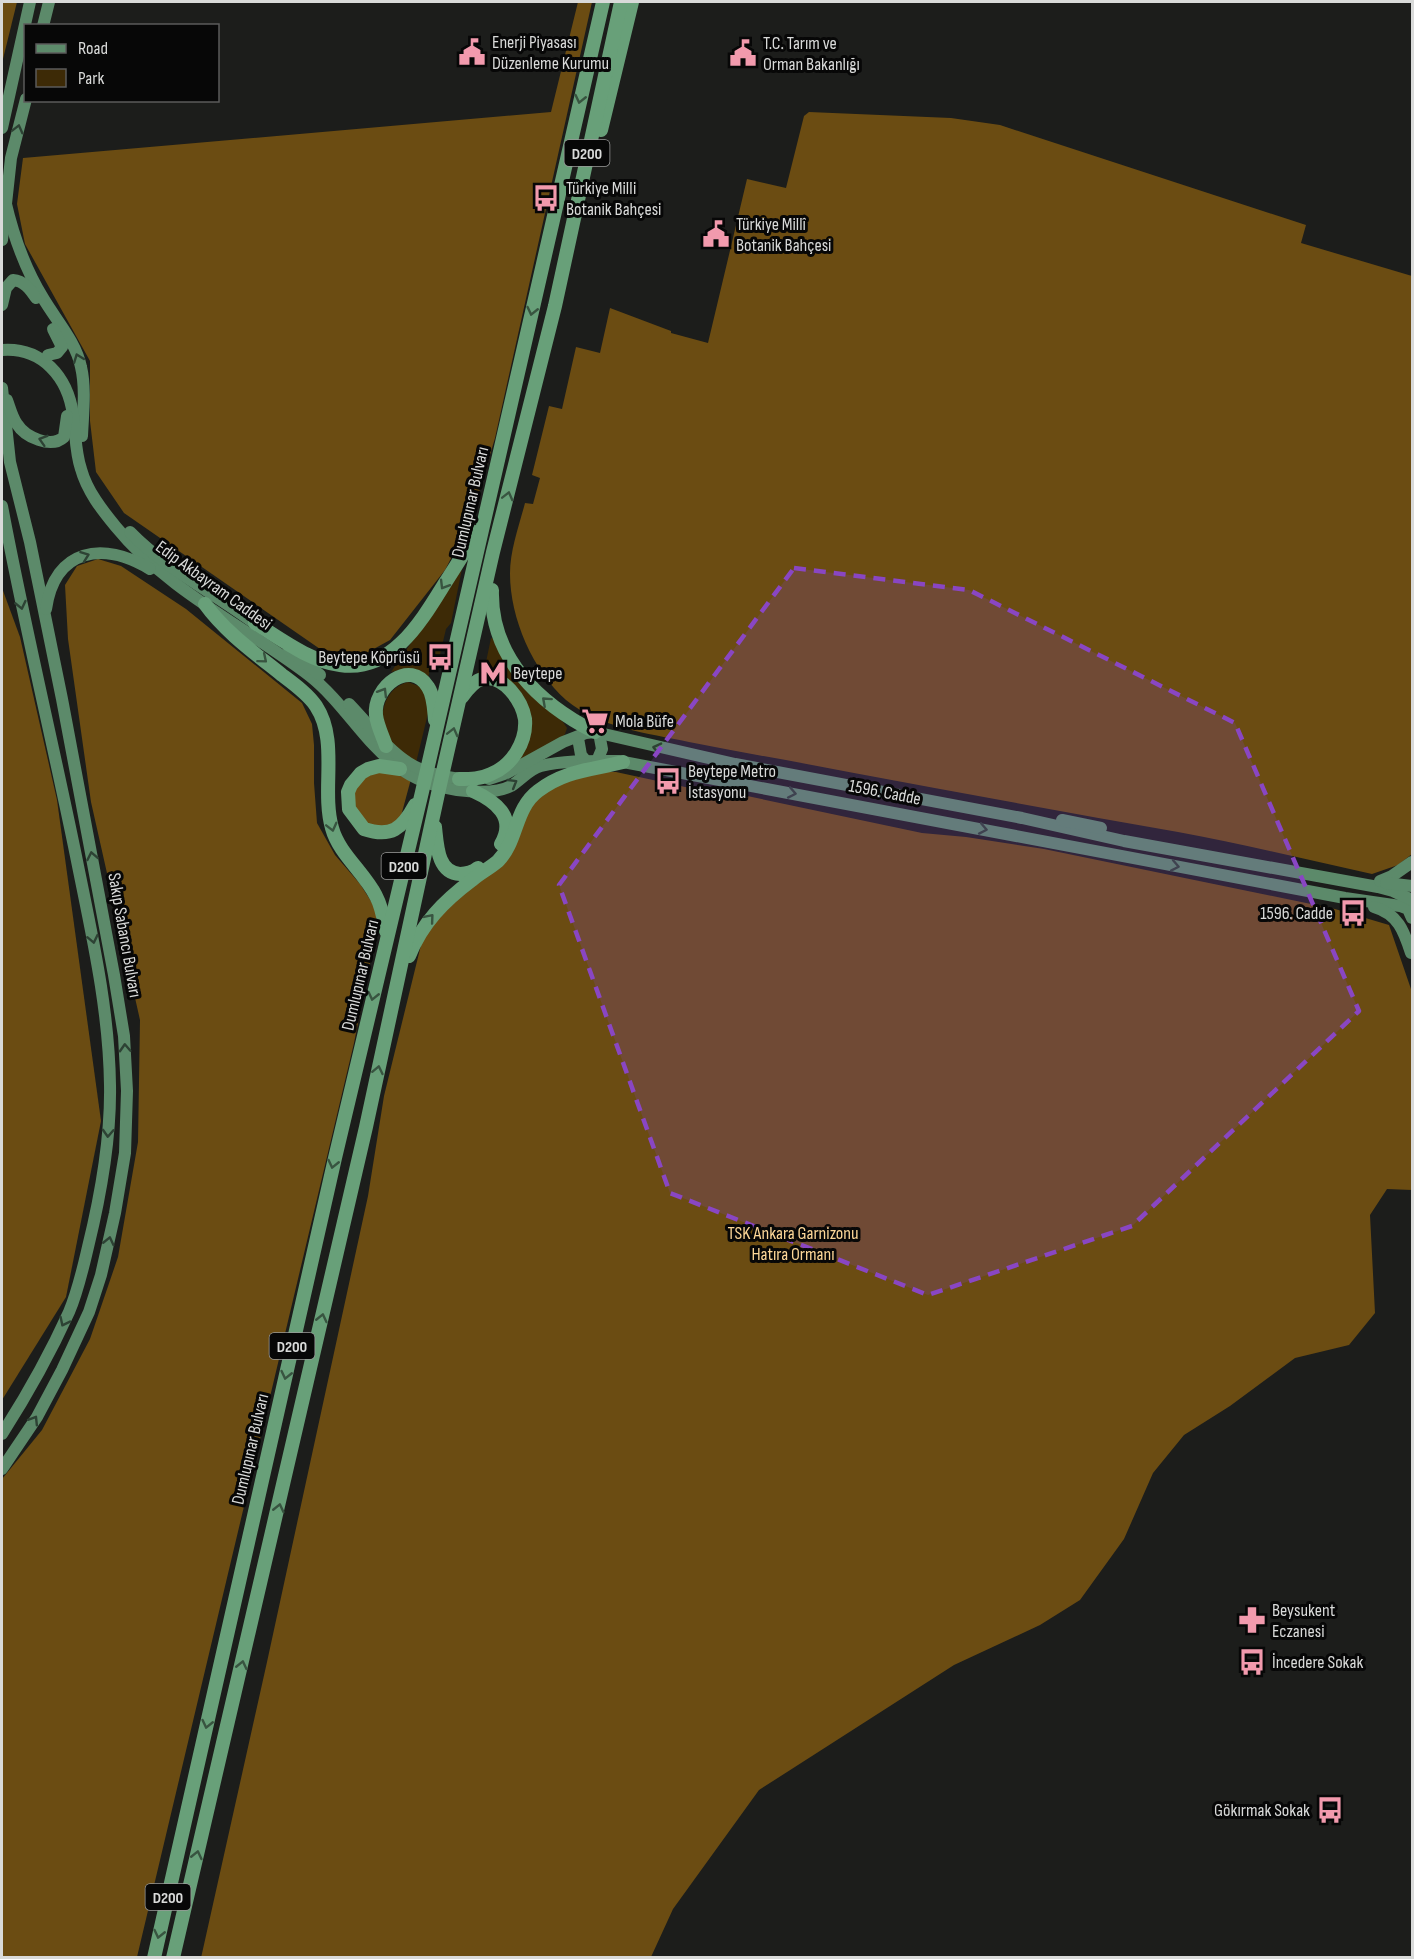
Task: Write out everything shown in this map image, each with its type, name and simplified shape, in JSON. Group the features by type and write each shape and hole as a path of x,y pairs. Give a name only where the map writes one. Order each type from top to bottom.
{"highway":[{"name":"Dumlupınar Bulvarı","path":"154,1958 332,1169 422,792 603,2"},
{"name":"Dumlupınar Bulvarı","path":"173,1958 366,1127 433,814 493,552 555,306 621,2"},
{"path":"555,306 567,279 632,2"},
{"path":"255,623 302,652 318,659 340,665 358,666 372,663 400,645 411,632 440,591 485,517"},
{"path":"493,552 495,567 492,612 495,627 510,659 547,703 566,717 597,733"},
{"path":"205,604 227,627 311,700 321,714 326,739 332,830 340,847 376,895 384,918 387,939"},
{"path":"386,746 376,714 378,699 384,686 402,676 414,676 429,688 433,700 435,733"},
{"path":"458,784 490,775 505,767 521,742 525,720 518,702 505,684 497,679 488,678 477,681 461,699"},
{"path":"395,988 425,924 448,898 498,861 512,840 522,809 536,792 565,774 623,762"},
{"path":"408,770 379,766 361,773 348,792 351,815 364,829 378,833 394,830 410,815 422,792"},
{"path":"433,814 437,845 444,868 453,874 472,873 495,853 506,830 503,812 498,805 473,791"}],"main road":[{"path":"25,24 30,2"},
{"path":"44,24 49,2"},
{"path":"2,128 24,29"},
{"path":"2,240 11,158 25,102"},
{"path":"5,200 12,232 23,260 76,351 82,367 82,437"},
{"path":"2,305 6,288 13,280 19,280 31,291 61,341 60,351 48,355"},
{"name":"Edip Akbayram Caddesi","path":"2,345 19,344 33,348 48,355 66,374 73,390 83,452 90,477 109,508 126,529 178,572 255,623 318,673 408,770"},
{"name":"Edip Akbayram Caddesi","path":"2,350 22,350 39,357 52,367 63,382 72,408 77,457 84,479 115,526 139,553 205,604 311,677 337,700 382,753 408,770"},
{"path":"2,386 15,421 21,429 40,440 54,443 64,438 67,426 63,382"},
{"name":"Sakıp Sabancı Bulvarı","path":"2,386 10,462 46,619 114,975 124,1036 127,1091 125,1153 115,1213 90,1312 37,1417 2,1469"},
{"name":"Sakıp Sabancı Bulvarı","path":"2,506 13,570 42,692 97,958 110,1085 107,1145 98,1206 70,1310 44,1363 2,1434"},
{"path":"2,542 13,570"},
{"path":"46,619 48,597 56,578 70,563 91,554 105,552 119,555 136,561 178,584"},
{"path":"408,770 433,774 458,784 498,777 553,747 586,733 597,733 602,746 591,761 580,755 578,738"},
{"name":"1596. Cadde","path":"597,733 735,764 1023,818 1124,841 1393,891 1410,910"},
{"name":"1596. Cadde","path":"458,784 473,791 506,788 532,770 543,766 591,761 623,762 1344,898 1400,906 1410,910"},
{"name":"1596. Cadde","path":"1023,818 1043,817 1062,820 1413,887"},
{"path":"1378,882 1413,862"},
{"path":"1323,894 1330,893 1338,886 1338,881 1327,871"},
{"path":"1412,949 1408,896 1413,887"},
{"path":"1344,898 1391,914 1403,930 1412,949"}],"highlighted area":[{"path":"794,568 969,590 1235,723 1359,1011 1132,1226 928,1295 670,1193 559,885"}],"green space":[{"path":"2,2 17,2 2,63"},
{"path":"578,2 592,2 495,438 471,519 445,570 390,640 361,656 320,649 124,513 96,472 90,421 90,361 25,244 17,204 23,158 551,112"},
{"path":"809,112 951,118 1000,125 1306,225 1301,243 1412,276 1412,854 1398,865 1372,874 1202,837 710,746 609,723 579,709 554,688 534,659 519,626 511,591 510,574 513,547 525,503 533,504 540,478 532,475 549,406 562,409 576,347 600,353 610,308 671,331 671,333 708,343 747,179 786,188 804,116"},
{"path":"98,559 121,566 186,609 302,703 312,724 317,823 335,855 360,884 376,909 377,929 354,1043 137,1957 2,1958 2,1479 42,1430 90,1339 118,1257 138,1142 140,1020 91,802 68,639 65,585 77,566"},
{"path":"462,569 451,623 446,629 437,667 431,666 428,678 400,670 391,672"},
{"path":"2,588 20,637 57,800 101,1121 66,1297 2,1400"},
{"path":"491,638 544,706 567,728 562,738 515,762 524,738 513,690 476,679 481,662 486,662"},
{"path":"408,682 421,687 430,705 416,763 390,741 383,725 387,698 399,685"},
{"path":"384,771 411,779 401,816 396,824 378,830 356,817 354,790 365,775"},
{"name":"TSK Ankara Garnizonu Hatıra Ormanı","path":"598,772 616,772 699,790 733,793 922,833 1044,849 1335,909 1389,925 1412,992 1412,1190 1387,1189 1370,1215 1375,1313 1349,1345 1295,1358 1230,1406 1184,1435 1153,1473 1124,1539 1080,1600 1040,1625 954,1665 759,1790 673,1909 651,1957 201,1958 368,1196 384,1096 421,945 434,914 493,868 521,819 550,785"}],"place":[{"name":"Enerji Piyasası Düzenleme Kurumu","path":"472,52"},
{"name":"T.C. Tarım ve Orman Bakanlığı","path":"743,53"},
{"name":"Türkiye Milli Botanik Bahçesi","path":"546,198"},
{"name":"Türkiye Millî Botanik Bahçesi","path":"716,234"},
{"name":"Beytepe Köprüsü","path":"440,657"},
{"name":"Beytepe","path":"493,673"},
{"name":"Mola Büfe","path":"595,721"},
{"name":"Beytepe Metro İstasyonu","path":"668,781"},
{"name":"1596. Cadde","path":"1353,913"},
{"name":"Beysukent Eczanesi","path":"1252,1620"},
{"name":"İncedere Sokak","path":"1252,1662"},
{"name":"Gökırmak Sokak","path":"1330,1810"}]}
